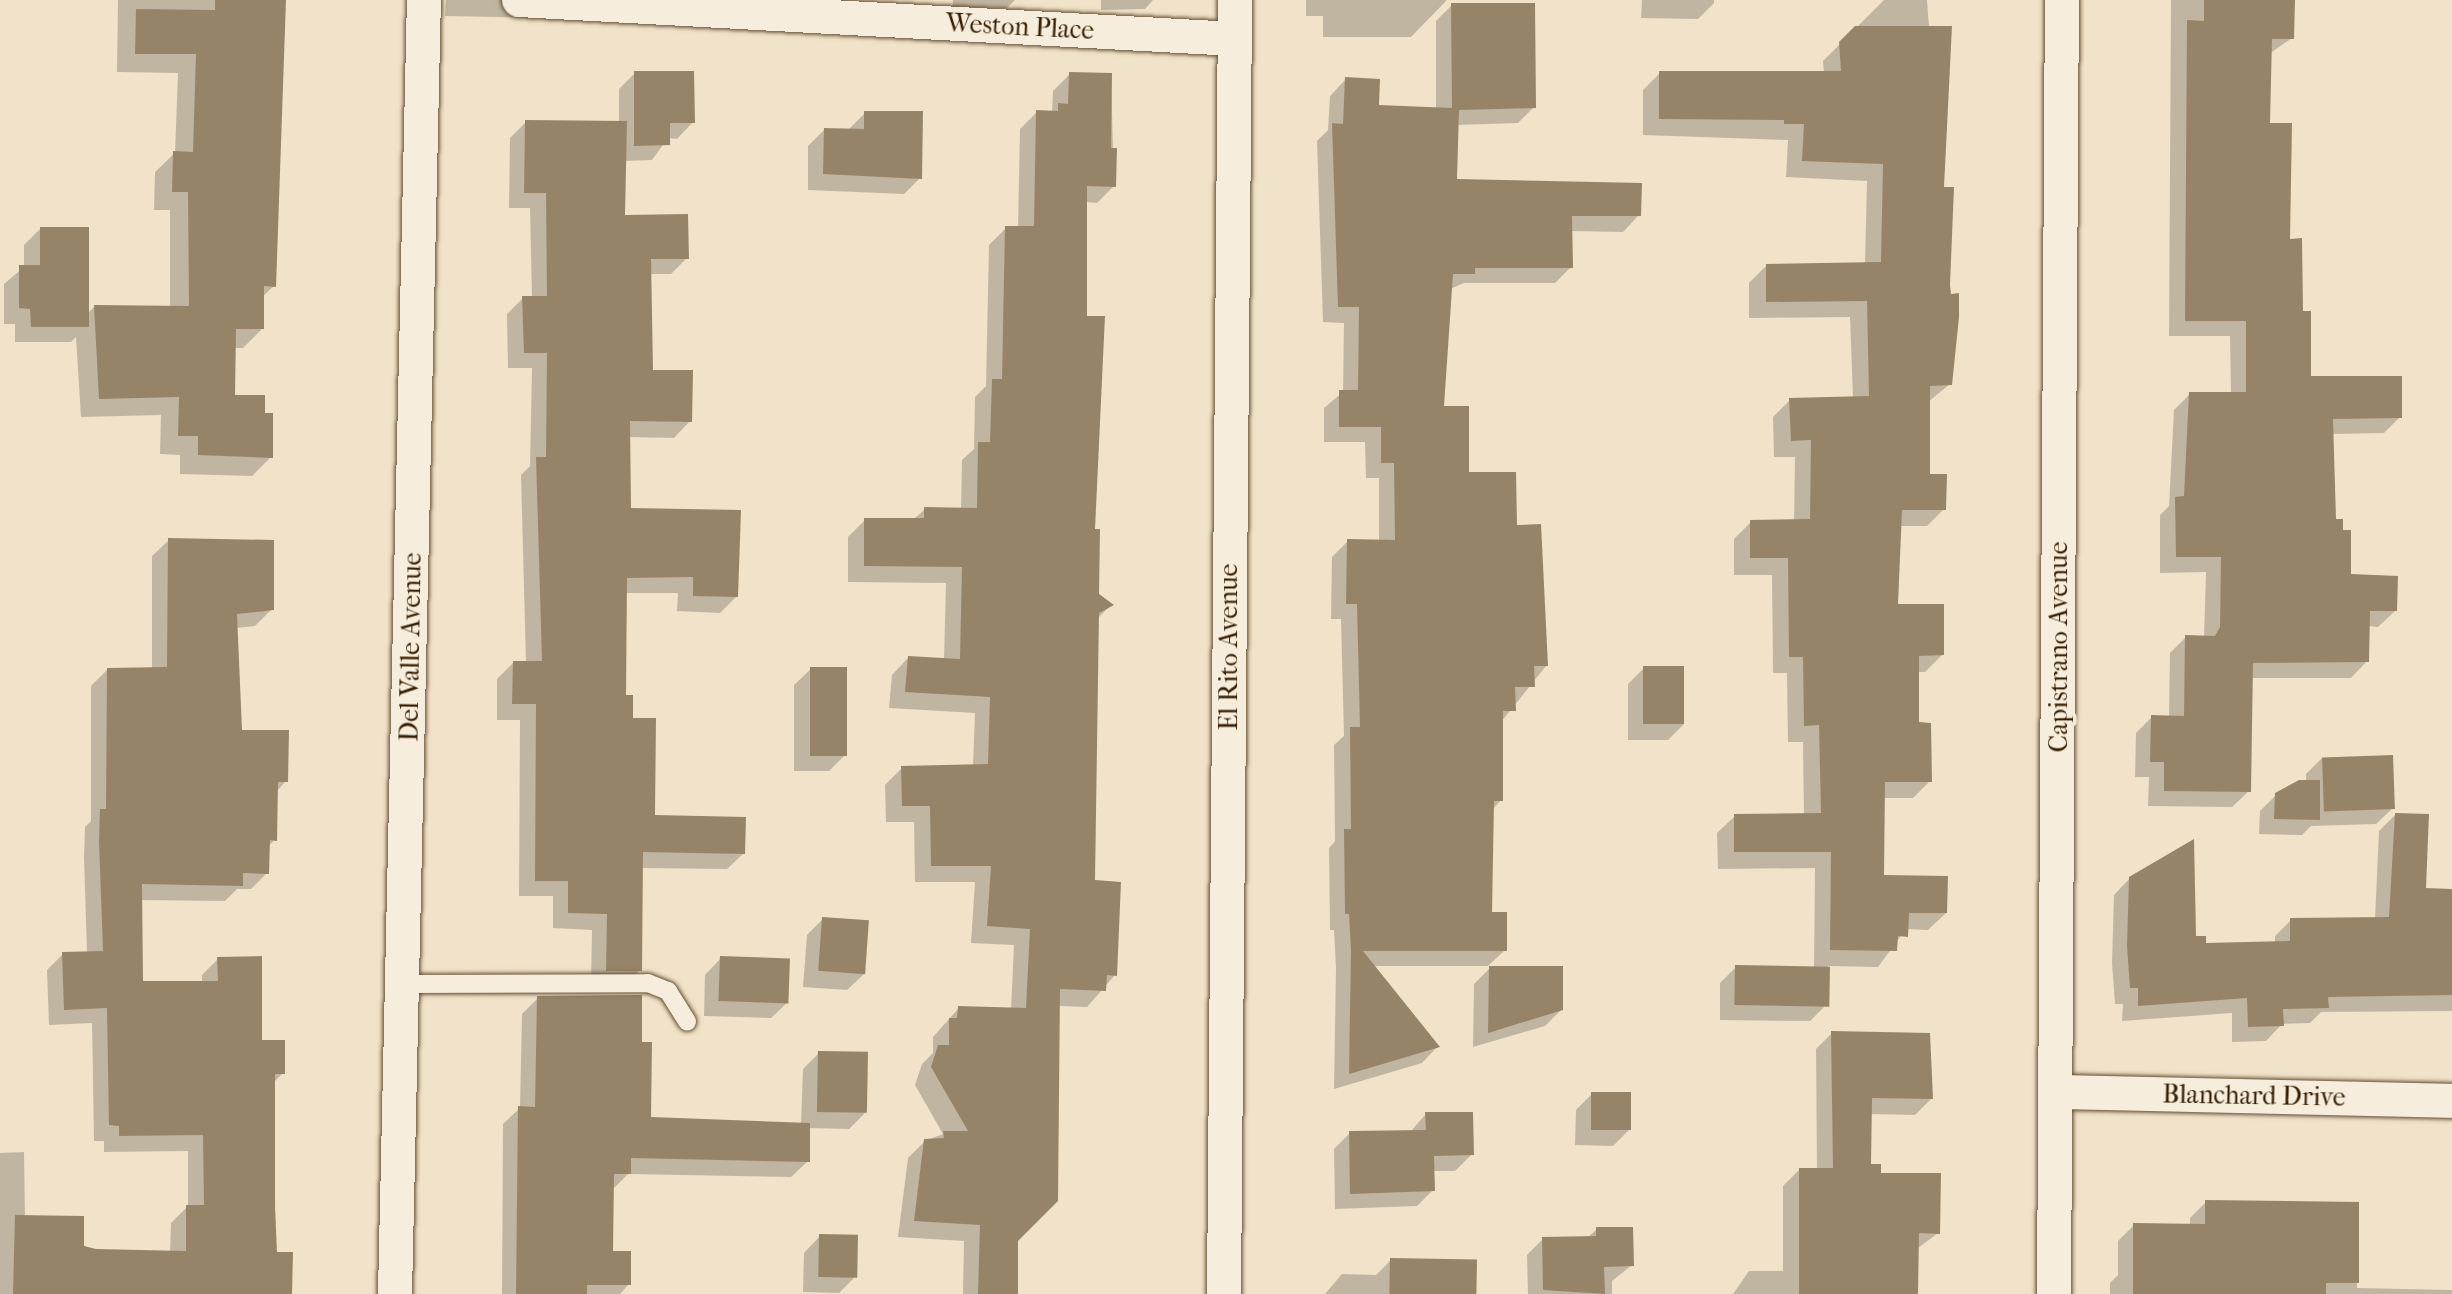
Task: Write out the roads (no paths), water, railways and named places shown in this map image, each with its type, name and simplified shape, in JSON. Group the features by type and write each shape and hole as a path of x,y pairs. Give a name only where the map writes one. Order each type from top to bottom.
{"street":[{"name":"Del Valle Avenue","path":"395,1294 424,0"},
{"name":"Weston Place","path":"519,0 1234,39"},
{"name":"El Rito Avenue","path":"1224,1294 1235,0"},
{"name":"Capistrano Avenue","path":"2054,1294 2062,0"},
{"name":"Blanchard Drive","path":"2056,1092 2452,1101"}],"lane":[{"path":"404,984 648,983 668,991 687,1022"}]}
